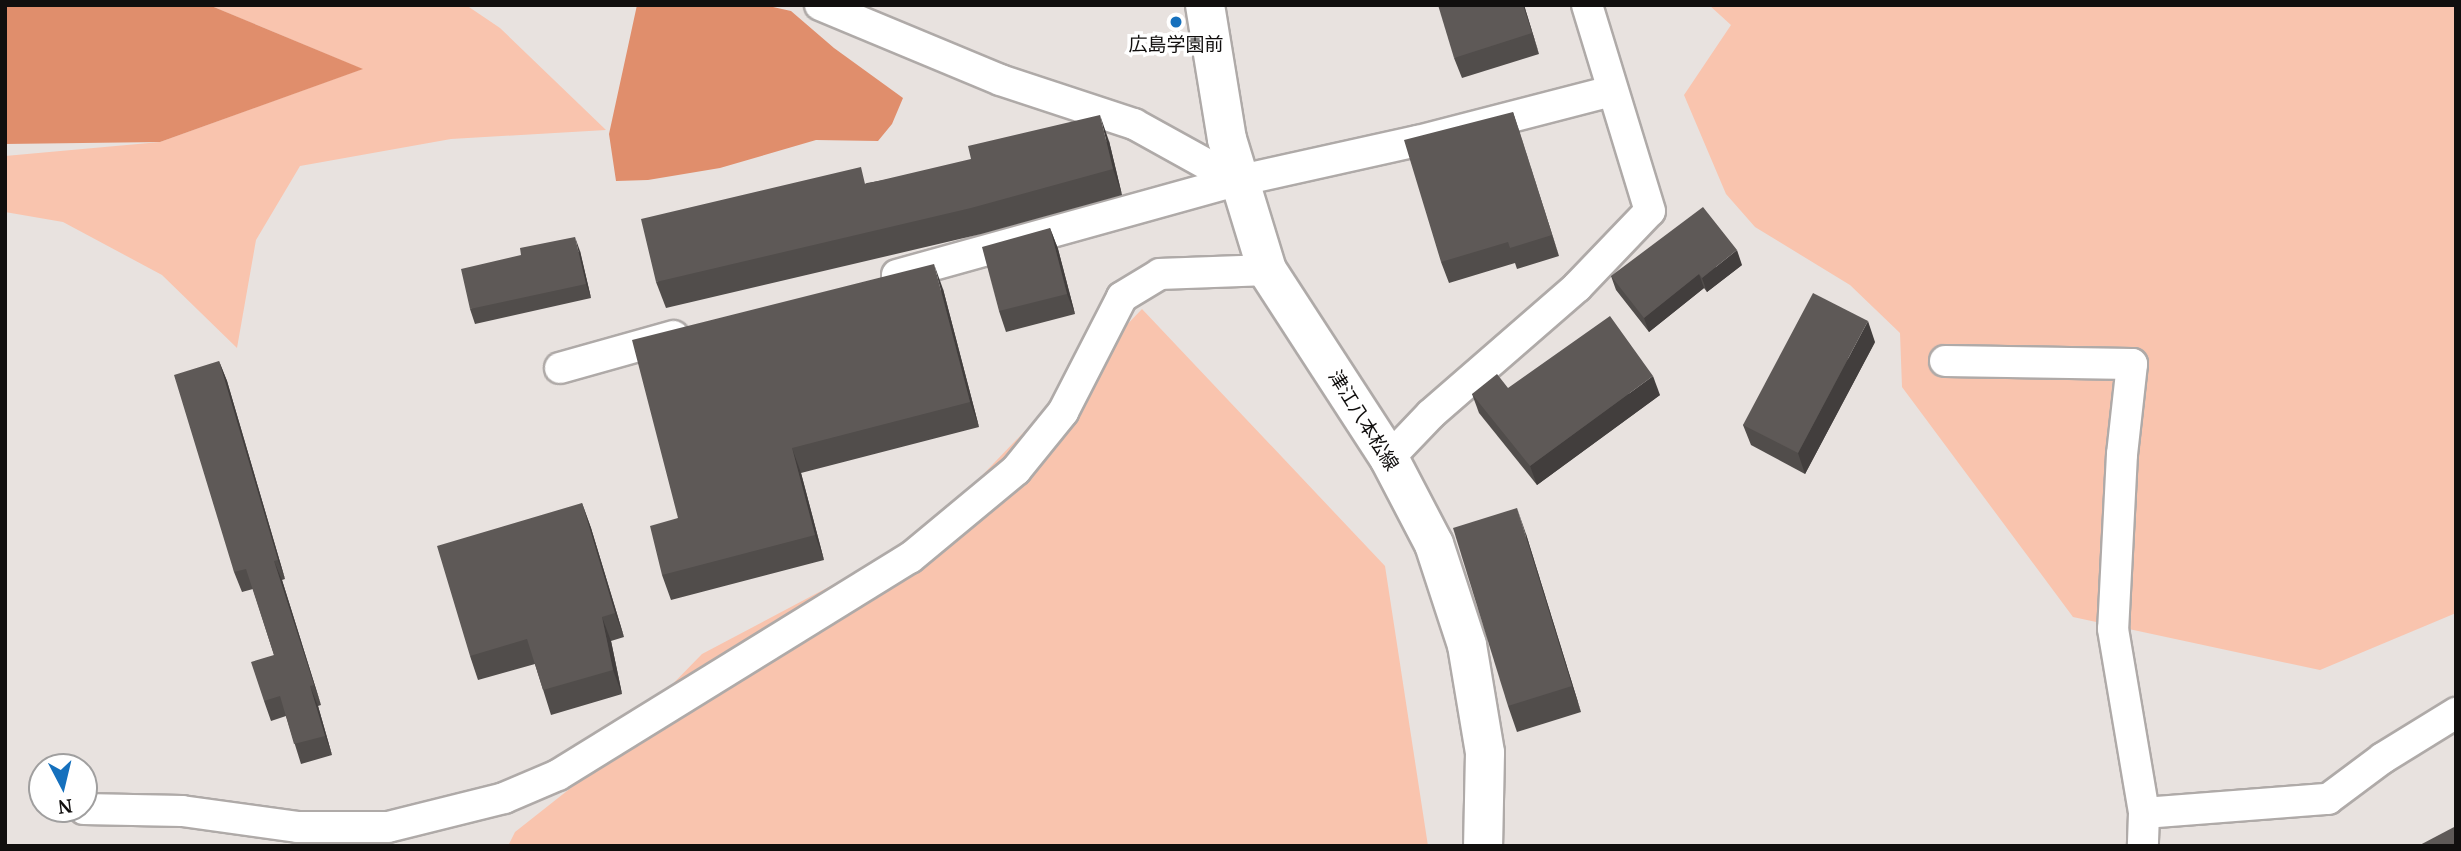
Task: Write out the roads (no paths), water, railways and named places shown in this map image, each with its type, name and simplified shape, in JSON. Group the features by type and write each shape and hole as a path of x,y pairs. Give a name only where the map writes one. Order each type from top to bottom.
{"main road":[{"name":"津江八本松線","path":"1205,5 1227,139 1237,181 1267,270 1390,458 1434,544 1467,645 1485,753 1483,846"}],"street":[{"path":"820,5 1000,79 1134,124 1237,181"},
{"path":"1390,458 1432,414 1577,287 1650,211 1587,5"},
{"path":"867,283 1237,181 1418,141 1612,91"},
{"path":"98,808 182,811 297,827 388,827 504,798 558,775 910,558 1016,470 1063,412 1122,297 1160,274 1267,270"},
{"path":"560,368 707,327"},
{"path":"1945,361 2132,364 2122,454 2113,629 2144,813 2143,846"},
{"path":"2144,813 2328,799 2383,758 2456,713"}],"place":[{"name":"広島学園前","path":"1176,22"}]}
